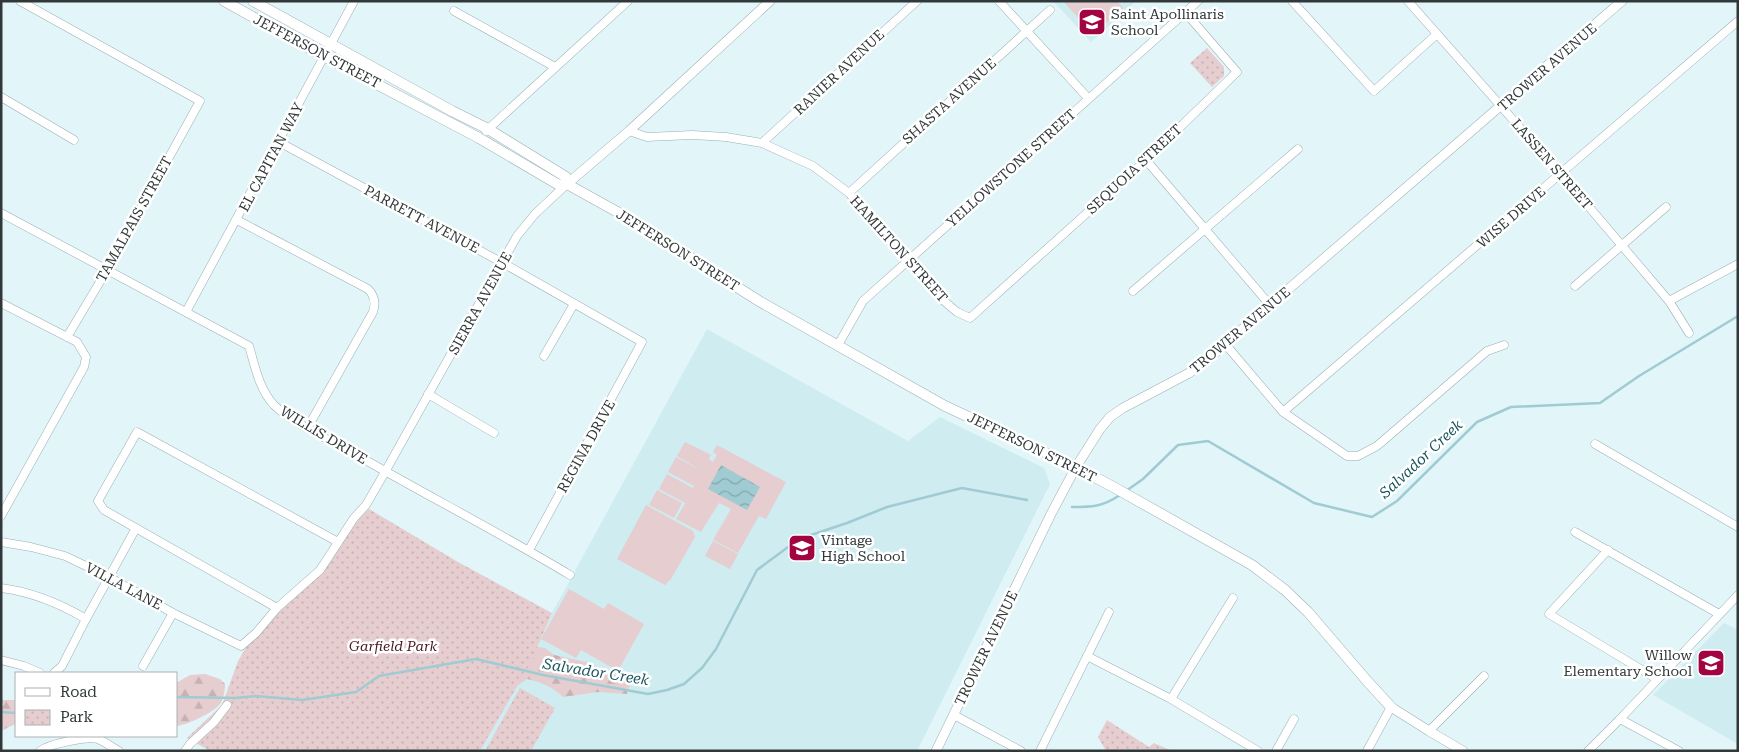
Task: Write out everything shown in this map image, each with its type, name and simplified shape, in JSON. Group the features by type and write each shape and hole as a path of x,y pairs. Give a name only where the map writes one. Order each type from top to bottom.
{"main road":[{"name":"JEFFERSON STREET","path":"224,1 325,57 479,138 559,185 567,184 630,219 759,301 945,406 1117,489 1252,565 1285,590 1308,612 1391,707"},
{"name":"JEFFERSON STREET","path":"253,1 488,129 566,177 567,184"}],"street":[{"name":"TAMALPAIS STREET","path":"20,1 200,101 107,270 67,337"},
{"name":"EL CAPITAN WAY","path":"186,312 354,1"},
{"path":"479,138 628,1"},
{"name":"SIERRA AVENUE","path":"241,646 256,633 277,608 320,570 366,505 517,236 567,184 630,131 770,1"},
{"name":"RANIER AVENUE","path":"762,143 917,1"},
{"path":"999,1 1088,98"},
{"name":"YELLOWSTONE STREET","path":"838,345 863,301 1198,1"},
{"path":"1292,1 1374,91 1437,34"},
{"name":"LASSEN STREET","path":"1408,1 1502,106 1669,301 1689,333"},
{"name":"TROWER AVENUE","path":"936,751 1051,514 1091,442 1110,417 1144,396 1189,374 1226,345 1622,1"},
{"name":"SHASTA AVENUE","path":"849,193 1050,10"},
{"path":"454,11 555,67"},
{"name":"SEQUOIA STREET","path":"970,318 1146,160 1238,72 1185,12"},
{"name":"WISE DRIVE","path":"1283,412 1738,21"},
{"path":"1,97 74,140"},
{"name":"HAMILTON STREET","path":"630,131 647,137 692,135 726,137 762,143 813,166 849,193 938,296 957,312 970,318"},
{"name":"PARRETT AVENUE","path":"279,142 501,262 642,342"},
{"path":"1133,291 1298,149"},
{"path":"1146,160 1270,305"},
{"path":"1575,286 1666,207"},
{"name":"WILLIS DRIVE","path":"1,213 249,346 257,373 268,397 284,412 385,472 529,550 570,575"},
{"path":"237,220 373,294 375,300 373,312 308,427"},
{"path":"1669,301 1738,264"},
{"path":"1,302 77,342 86,357 84,367 1,516"},
{"path":"544,356 574,304"},
{"name":"REGINA DRIVE","path":"529,550 642,342"},
{"path":"1226,345 1283,412 1347,456 1358,456 1377,446 1487,351 1504,345"},
{"path":"428,394 494,433"},
{"path":"277,608 104,510 98,501 137,432 338,542"},
{"path":"1595,444 1738,527"},
{"path":"55,672 62,666 86,618 136,528"},
{"path":"1575,532 1719,614"},
{"name":"VILLA LANE","path":"1,542 31,547 65,556 109,577 173,614 241,646"},
{"path":"1608,550 1549,614 1657,679"},
{"path":"1,588 19,590 44,598 86,618"},
{"path":"1588,751 1738,595"},
{"path":"1172,699 1233,598"},
{"path":"1040,751 1109,612"},
{"path":"143,666 173,614"},
{"path":"1087,656 1172,699 1258,751"},
{"path":"1,660 38,672"},
{"path":"1429,732 1484,676"},
{"path":"187,747 214,722 228,705"},
{"path":"1367,751 1391,707"},
{"name":"JEFFERSON STREET","path":"1391,707 1429,732 1463,751"},
{"path":"954,715 1021,751"},
{"path":"1276,751 1294,719"},
{"path":"1620,719 1679,751"},
{"path":"40,751 48,746 90,738 99,739 119,751"}],"shaded area":[{"name":"Saint Apollinaris School","path":"1053,1 1136,1 1091,42"},
{"name":"Vintage High School","path":"707,329 908,441 940,417 1044,468 1050,484 917,751 480,751 530,664 552,613"},
{"name":"Willow Elementary School","path":"1724,623 1738,630 1738,744 1653,695"}],"green space":[{"name":"Saint Apollinaris School","path":"1063,1 1117,1 1123,8 1093,34"},
{"path":"1207,48 1224,67 1224,76 1212,87 1190,63"},
{"path":"685,442 711,455 709,459 713,462 717,455 713,452 717,445 786,482 766,519 759,516 738,553 713,540 731,509 719,503 701,532 676,519 694,488 685,503 659,489 667,474 693,488 694,486 668,472 676,457 702,471 677,456"},
{"path":"657,490 682,503 674,518 649,505"},
{"path":"646,505 693,531 695,537 671,579 665,585 617,559"},
{"name":"Garfield Park","path":"369,509 458,562 552,613 530,664 480,751 210,751 187,738 222,705 238,661 250,641 296,594 353,523"},
{"path":"713,541 738,554 730,569 705,556"},
{"path":"569,589 604,609 608,603 644,624 618,671 581,650 576,658 541,639"},
{"path":"532,646 545,648 554,655 586,662 613,674 630,684 627,694 598,692 563,697 546,685 527,679 508,692"},
{"path":"205,674 220,679 225,684 224,694 220,704 206,715 178,725 178,682 190,675"},
{"path":"520,688 555,708 531,751 485,751"},
{"path":"1,700 15,700 15,725 1,731"},
{"path":"1107,720 1149,747 1154,743 1172,751 1106,751 1098,737"}],"water":[{"path":"721,465 760,487 747,510 708,489"}],"waterway":[{"name":"Salvador Creek","path":"1126,491 1143,479 1178,445 1208,441 1314,503 1372,517 1397,501 1477,422 1511,407 1600,403 1639,376 1738,316"},
{"name":"Salvador Creek","path":"178,697 236,698 256,696 302,700 356,692 379,676 476,659 543,675 648,694 667,690 684,684 702,668 716,649 757,570 799,539 887,507 962,488 1027,500"},
{"name":"Salvador Creek","path":"1072,507 1097,506 1120,495"},
{"name":"Salvador Creek","path":"1,712 15,713"}],"place":[{"name":"Saint Apollinaris School","path":"1092,22"},
{"name":"Vintage High School","path":"802,548"},
{"name":"Willow Elementary School","path":"1711,663"}]}
